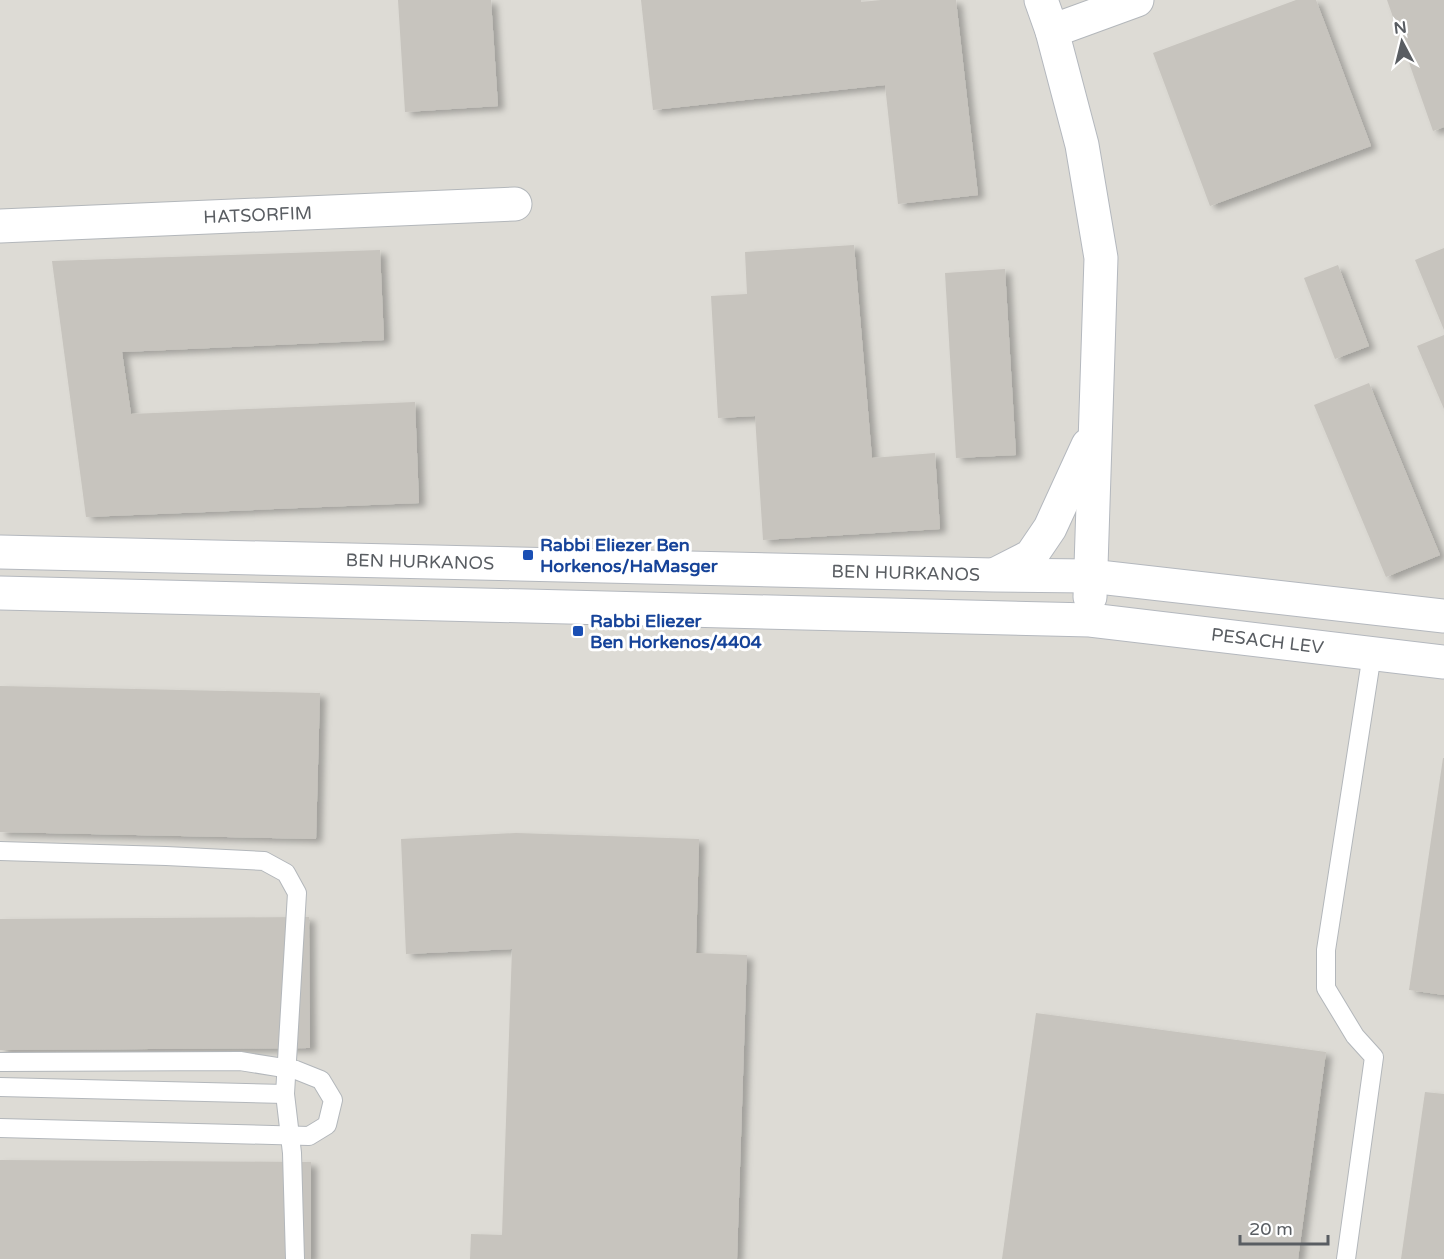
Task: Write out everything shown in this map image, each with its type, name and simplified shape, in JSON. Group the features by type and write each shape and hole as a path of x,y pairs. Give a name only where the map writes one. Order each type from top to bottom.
{"street":[{"path":"0,593 1090,620 1101,258 1082,145 1052,30 1041,0"},
{"path":"1052,30 1137,0"},
{"name":"HATSORFIM","path":"0,226 515,204"},
{"path":"994,575 1031,556 1050,528 1095,430"},
{"name":"BEN HURKANOS","path":"0,552 1090,576"},
{"path":"1090,576 1444,616"},
{"name":"PESACH LEV","path":"1090,620 1444,662"}],"lane":[{"path":"1346,1259 1374,1057 1355,1036 1326,988 1326,950 1372,654"},
{"path":"0,851 264,861 286,873 297,893 285,1094 292,1153 295,1259"},
{"path":"0,1062 240,1061 296,1070 321,1080 333,1100 327,1125 309,1136 0,1128"},
{"path":"0,1088 285,1094"}],"shaded area":[{"path":"0,0 1444,0 1444,1259 0,1259"}],"building":[{"path":"398,0 491,0 498,106 405,112"},
{"path":"641,0 861,0 861,2 956,0 978,195 898,204 885,85 653,110"},
{"path":"1296,0 1316,0 1371,146 1210,206 1153,53"},
{"path":"1387,0 1444,0 1444,127 1433,131"},
{"path":"854,245 872,458 935,453 940,529 763,540 755,416 718,418 711,296 747,294 745,252"},
{"path":"1444,248 1444,330 1415,260"},
{"path":"380,250 384,340 122,352 131,414 415,402 419,503 86,517 52,261"},
{"path":"1338,265 1369,346 1335,359 1304,278"},
{"path":"1005,269 1016,455 956,458 945,273"},
{"path":"1444,335 1444,409 1417,346"},
{"path":"1369,383 1440,555 1386,577 1314,405"},
{"path":"0,686 320,693 316,839 0,832"},
{"path":"1444,758 1444,995 1409,990"},
{"path":"516,833 699,839 696,953 747,955 737,1259 470,1259 471,1234 502,1235 512,949 406,954 401,839"},
{"path":"309,917 310,1048 0,1050 0,919"},
{"path":"1036,1013 1326,1052 1298,1259 1002,1259"},
{"path":"1425,1092 1444,1094 1444,1259 1401,1259"},
{"path":"0,1160 311,1162 311,1259 0,1259"}],"place":[{"name":"Rabbi Eliezer Ben Horkenos/HaMasger","path":"528,555"},
{"name":"Rabbi Eliezer Ben Horkenos/4404","path":"578,631"}]}
